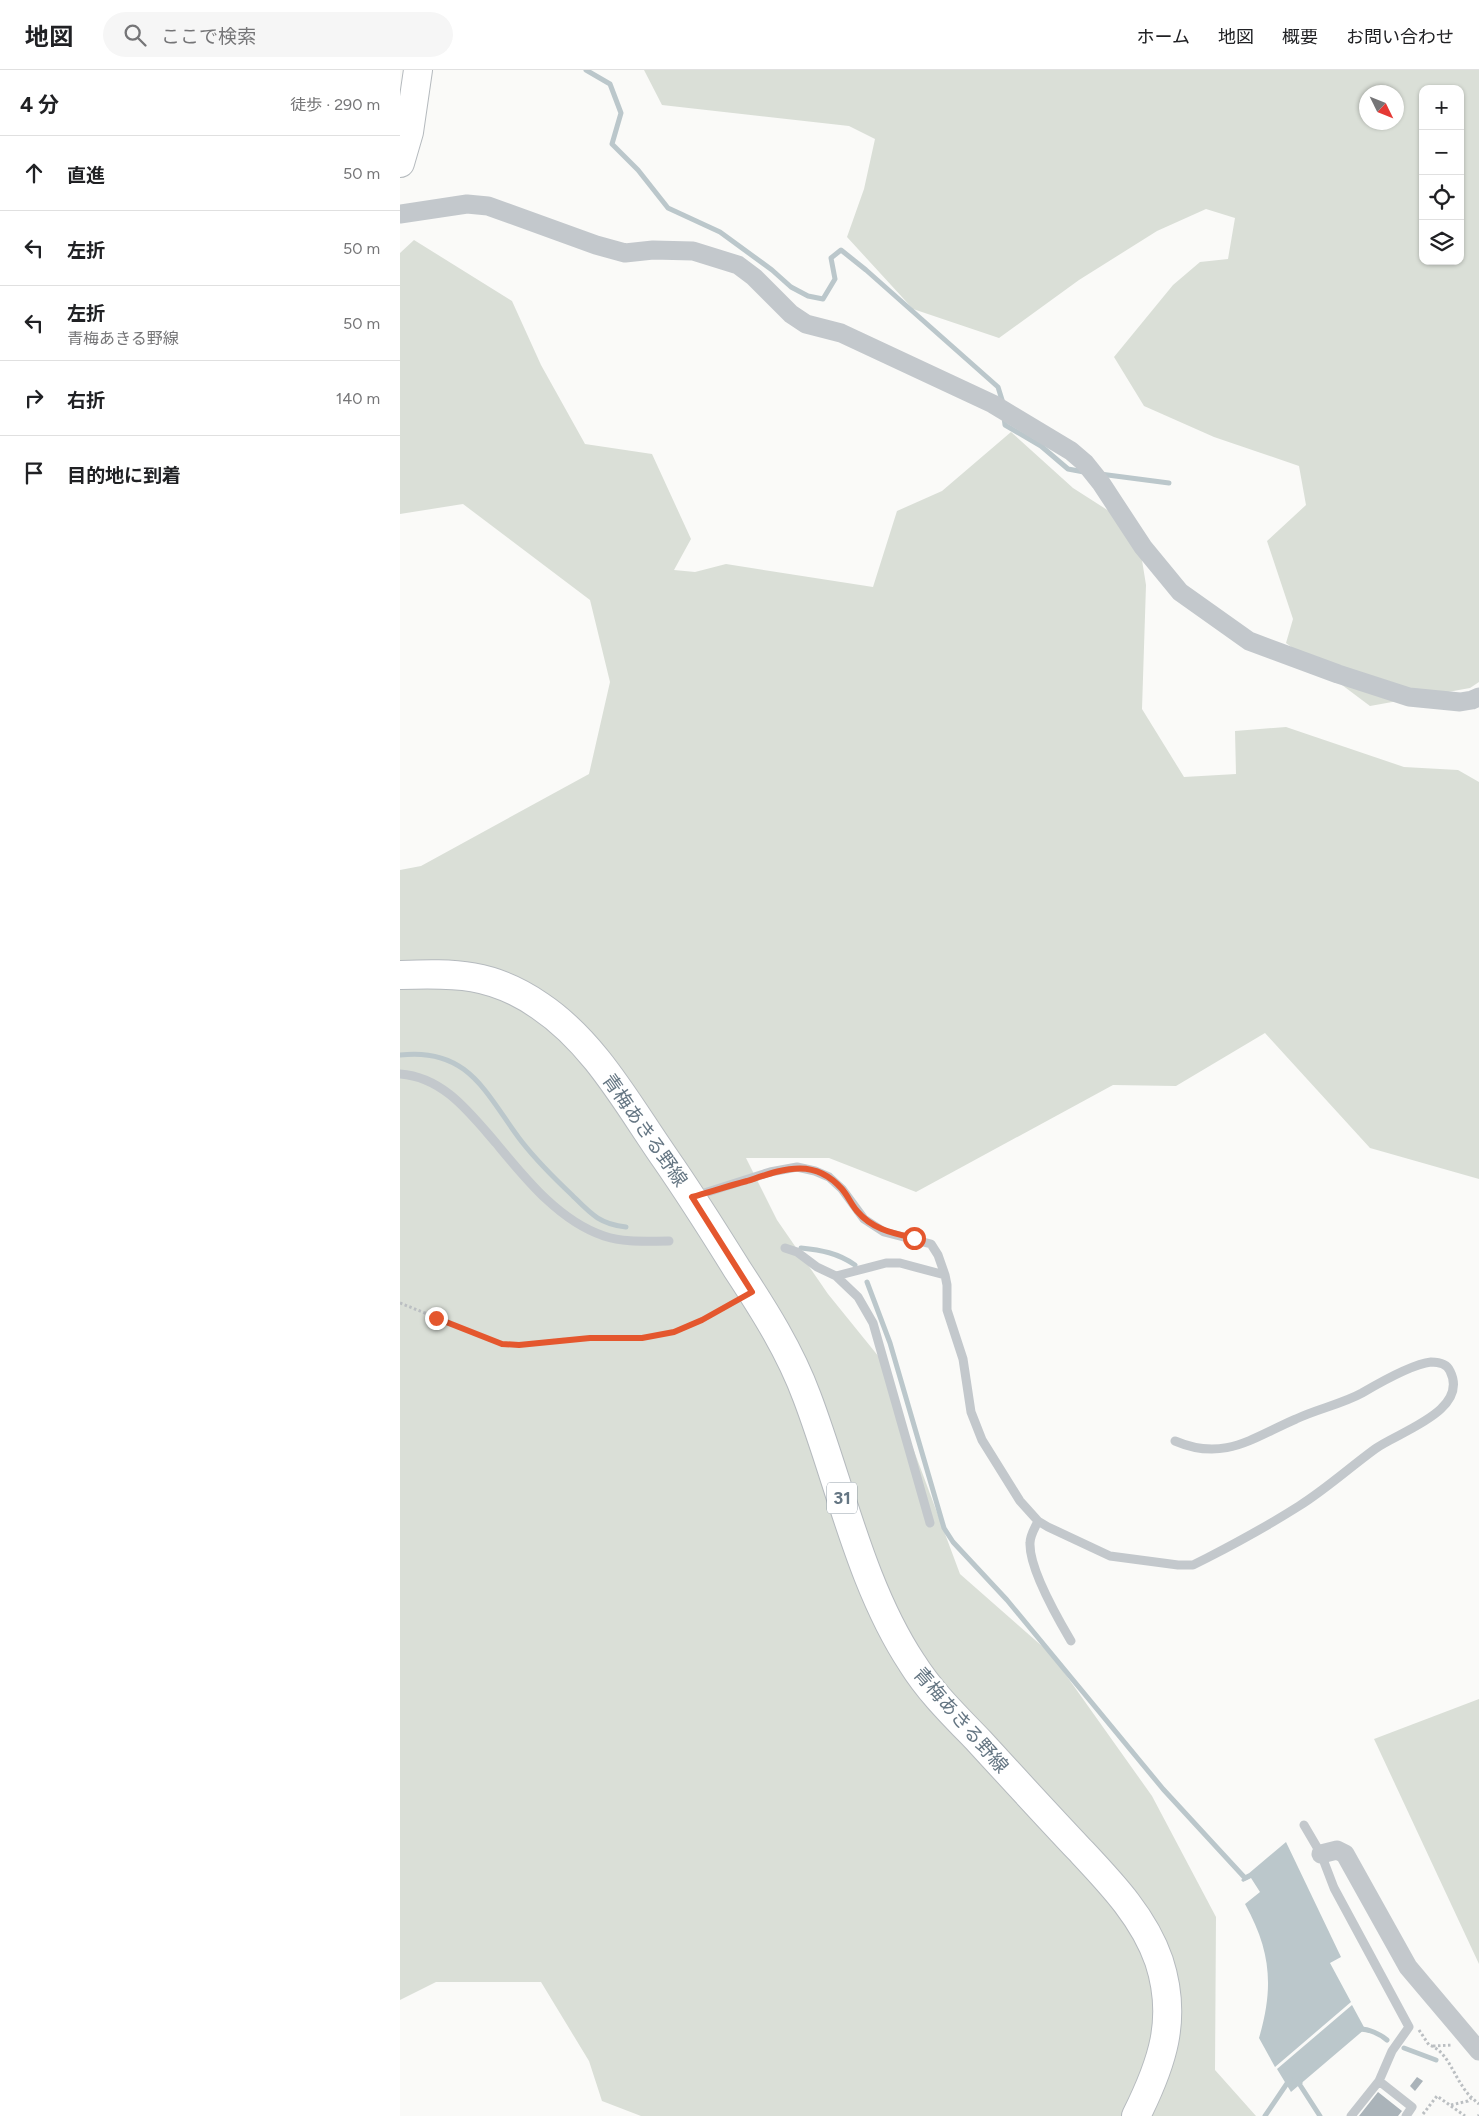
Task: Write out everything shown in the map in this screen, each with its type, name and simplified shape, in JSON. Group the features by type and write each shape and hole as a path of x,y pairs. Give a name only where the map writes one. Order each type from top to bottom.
{"main road":[{"path":"400,164 409,132 418,70"},
{"name":"青梅あきる野線","path":"400,976 468,975 506,986 540,1006 566,1027 592,1053 692,1197 783,1343 806,1395 865,1565 888,1622 911,1663 941,1700 1127,1903 1152,1942 1165,1985 1168,2008 1167,2030 1150,2089 1136,2116"}],"street":[{"path":"400,214 467,204 488,206 596,245 625,253 653,250 693,251 738,265 754,277 791,314 806,324 841,333 993,404 1070,451 1085,463 1101,483 1143,547 1180,592 1248,640 1338,674 1409,697 1460,702 1479,697"},
{"path":"1321,1854 1337,1850 1344,1854 1408,1968 1434,2001 1479,2051"}],"lane":[{"path":"400,1074 414,1075 434,1083 452,1095 471,1113 540,1193 572,1220 604,1236 628,1241 669,1241"},
{"path":"692,1197 770,1172 797,1168 815,1171 829,1177 842,1189 864,1219 884,1232 930,1244 938,1255 945,1275 947,1310 963,1359 971,1412 982,1440 998,1468 1020,1501 1038,1521 1059,1534 1110,1556 1151,1563 1193,1565 1260,1530 1301,1505 1384,1443 1417,1427 1445,1406 1454,1393 1454,1379 1449,1368 1441,1363 1430,1362 1387,1378 1360,1394 1296,1419 1258,1439 1233,1446 1204,1450 1192,1448 1175,1441"},
{"path":"785,1248 797,1252 817,1267 836,1276 858,1297 873,1323 930,1523"},
{"path":"836,1276 886,1263 900,1263 945,1275"},
{"path":"1038,1521 1030,1544 1036,1571 1055,1615 1071,1641"},
{"path":"1304,1825 1321,1854 1334,1888 1409,2027 1392,2051 1379,2080 1350,2116"},
{"path":"1379,2080 1412,2107 1406,2116"}],"path":[{"path":"400,1303 502,1344 519,1345 567,1340 642,1338 674,1332 702,1320 752,1292"},
{"path":"1459,2044 1430,2046 1448,2061 1463,2088 1479,2104"},
{"path":"1422,2116 1438,2096 1466,2116"},
{"path":"1451,2105 1468,2101 1471,2098"}],"shaded area":[{"path":"644,70 1479,70 1479,682 1470,688 1370,706 1286,643 1293,619 1267,541 1306,505 1299,466 1214,437 1144,406 1114,357 1173,285 1200,262 1228,259 1235,218 1206,209 1157,231 1079,280 999,338 913,309 847,237 864,189 875,139 849,126 662,105"},
{"path":"414,240 512,301 541,365 585,444 652,454 691,539 674,570 695,572 726,564 873,587 897,511 942,491 1011,432 1073,488 1137,529 1146,585 1142,709 1184,777 1236,774 1235,731 1286,727 1404,767 1458,770 1479,782 1479,1179 1370,1148 1265,1033 1176,1086 1113,1085 916,1192 829,1158 746,1158 777,1220 828,1294 879,1357 960,1574 1051,1654 1152,1796 1216,1917 1215,2070 1256,2116 641,2116 602,2101 589,2061 541,1982 436,1982 400,2000 400,870 421,866 589,774 610,682 590,600 463,504 400,514 400,253"},
{"path":"1479,1699 1479,1964 1374,1739"},
{"path":"1286,1842 1341,1957 1330,1963 1351,2002 1275,2067 1259,2038 1267,2002 1268,1986 1265,1954 1254,1921 1245,1904 1260,1892 1251,1878 1243,1882 1241,1880"},
{"path":"1352,2005 1365,2029 1291,2092 1277,2069"}],"building":[{"path":"1417,2077 1423,2081 1415,2091 1410,2086"},
{"path":"1378,2092 1402,2111 1398,2116 1359,2116"}],"waterway":[{"path":"586,70 610,84 621,113 612,144 638,170 668,208 720,232 772,270 791,287 808,296 823,299 835,279 831,258 841,250 998,387 1003,403"},
{"path":"1004,417 1005,425 1041,446 1068,469 1084,472"},
{"path":"1100,474 1169,483"},
{"path":"400,1055 424,1055 444,1059 460,1067 474,1078 486,1092 534,1156 584,1207 602,1220 617,1226 626,1227"},
{"path":"801,1248 829,1253 855,1265"},
{"path":"867,1282 890,1343 944,1528 953,1542 1007,1600 1163,1789 1245,1878 1249,1876"},
{"path":"1360,2029 1374,2032 1387,2040"},
{"path":"1404,2048 1436,2060"},
{"path":"1265,2116 1290,2079"},
{"path":"1300,2080 1300,2085 1320,2116"}],"route":[{"path":"436,1318 502,1344 519,1345 590,1338 642,1338 674,1332 702,1320 752,1292 692,1197 750,1180 770,1172 797,1168 815,1171 829,1177 842,1189 864,1219 884,1232 914,1238"}]}
